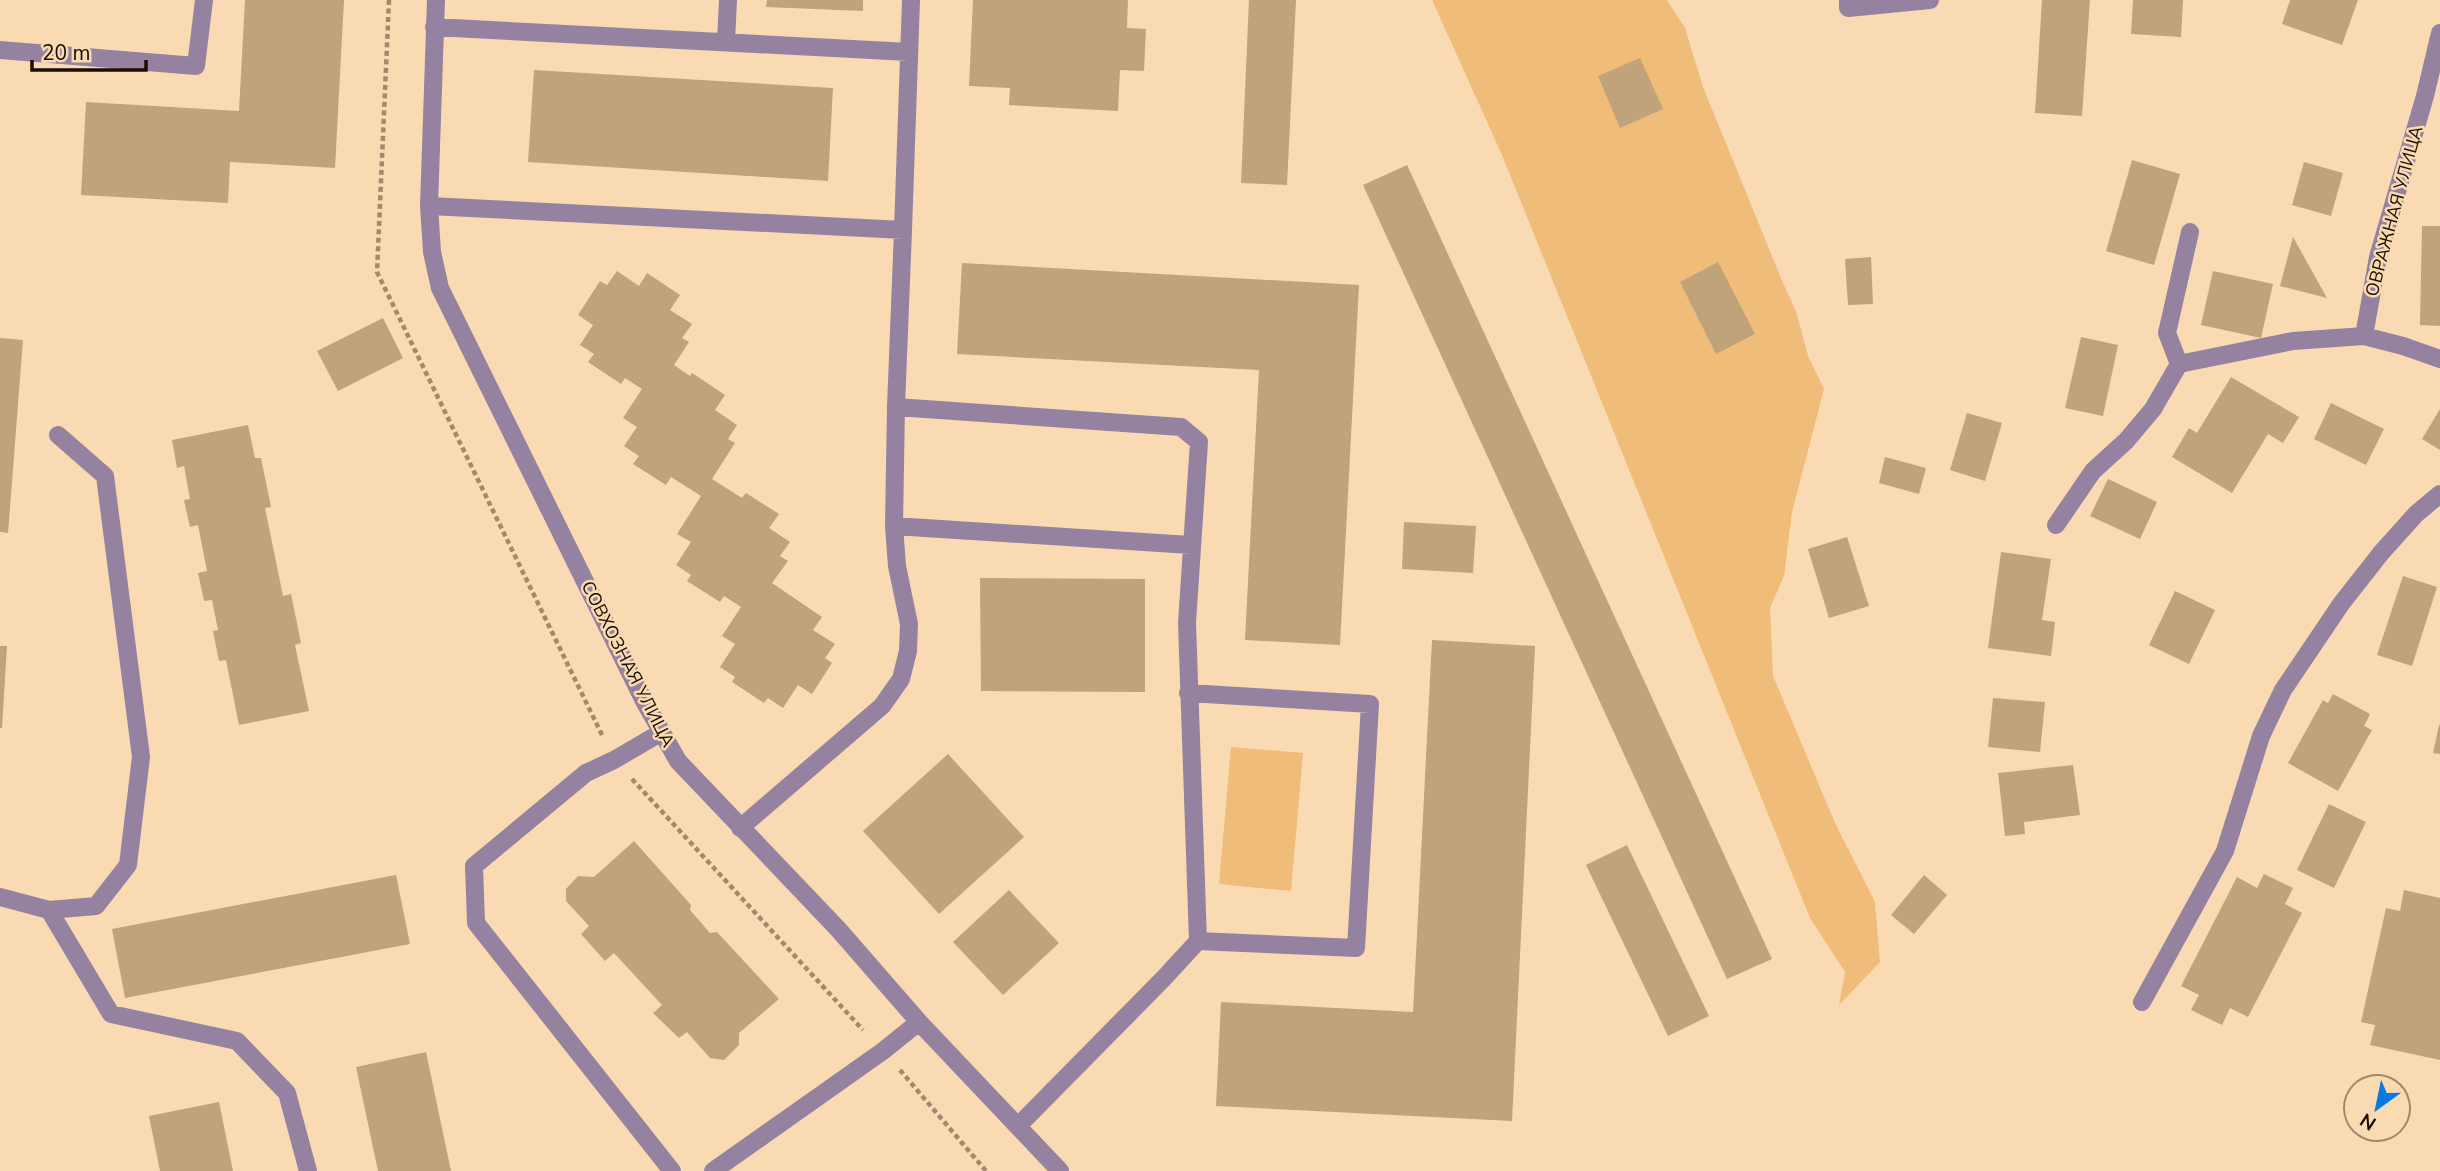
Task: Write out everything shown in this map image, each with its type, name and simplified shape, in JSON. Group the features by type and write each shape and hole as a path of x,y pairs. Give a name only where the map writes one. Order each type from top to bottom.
{"street":[{"path":"0,50 196,66 204,0"},
{"name":"СОВХОЗНАЯ УЛИЦА","path":"436,0 429,206 432,252 440,288 643,701 678,761 838,929 919,1022 1060,1171"},
{"path":"726,41 728,0"},
{"path":"740,828 882,706 901,679 908,651 909,624 897,566 894,526 911,0"},
{"path":"1848,0 1848,8 1930,0"},
{"path":"434,27 909,52"},
{"name":"ОВРАЖНАЯ УЛИЦА","path":"2364,336 2378,257 2425,96 2440,33"},
{"path":"429,206 903,230"},
{"path":"2179,364 2167,333 2190,232"},
{"path":"2056,525 2093,471 2126,441 2153,409 2179,364 2293,341 2364,336 2440,359"},
{"path":"896,407 1181,427 1199,442 1186,623 1198,941 1019,1125"},
{"path":"0,897 49,910 96,906 128,866 141,757 105,477 58,435"},
{"path":"2142,1002 2225,852 2261,736 2283,690 2341,604 2381,553 2416,514 2440,494"},
{"path":"894,526 1190,545"},
{"path":"1188,693 1370,704 1356,948 1198,941"},
{"path":"662,732 586,774 474,866 476,923 672,1171"},
{"path":"49,910 111,1014 237,1041 287,1093 308,1171"},
{"path":"713,1171 883,1051 919,1022"}],"shaded area":[{"path":"1432,0 1667,0 1685,28 1703,87 1796,311 1808,356 1824,389 1792,512 1784,576 1770,608 1773,676 1835,823 1875,902 1880,962 1839,1005 1845,972 1810,918 1502,155"},
{"path":"1231,747 1303,753 1291,891 1219,884"}],"building":[{"path":"245,0 344,0 335,168 230,162 228,203 81,195 86,102 239,111"},
{"path":"767,0 863,0 863,11 766,7"},
{"path":"973,0 1128,0 1127,28 1146,29 1144,71 1120,70 1118,111 1009,105 1010,88 969,86"},
{"path":"1249,0 1296,0 1287,185 1241,183"},
{"path":"2042,0 2090,0 2082,116 2035,113"},
{"path":"2133,0 2183,0 2181,37 2131,34"},
{"path":"2290,0 2358,0 2342,45 2282,24"},
{"path":"1640,58 1663,109 1620,128 1598,76"},
{"path":"534,70 833,88 828,181 528,162"},
{"path":"2132,160 2180,174 2154,265 2106,251"},
{"path":"2304,162 2343,173 2331,216 2292,205"},
{"path":"1407,165 1772,959 1727,979 1363,185"},
{"path":"2422,226 2440,226 2440,326 2420,325"},
{"path":"2293,237 2327,298 2280,286"},
{"path":"1871,257 1873,304 1848,305 1845,259"},
{"path":"1718,262 1755,334 1716,354 1680,282"},
{"path":"962,263 1359,285 1340,645 1245,640 1259,370 957,354"},
{"path":"617,271 639,286 647,273 680,295 670,310 692,324 682,338 689,342 674,365 690,376 692,373 725,395 715,410 737,425 728,439 735,443 712,479 742,498 746,493 779,514 769,528 790,542 780,556 788,561 772,583 822,617 813,630 835,644 825,658 832,663 812,694 798,685 783,708 768,698 764,703 732,682 735,677 720,667 735,644 722,636 741,607 724,596 720,602 687,581 691,575 676,565 691,542 677,534 701,496 671,477 666,485 633,464 639,456 624,446 637,427 623,418 642,389 625,378 621,384 588,362 594,354 580,345 593,325 578,315 600,281 607,285"},
{"path":"2213,271 2273,284 2261,338 2201,325"},
{"path":"383,318 403,358 338,391 317,351"},
{"path":"2081,337 2118,345 2103,416 2065,408"},
{"path":"0,338 23,340 8,533 0,532"},
{"path":"2231,377 2299,417 2283,443 2268,434 2232,493 2172,457 2189,428 2197,433"},
{"path":"2331,403 2384,429 2366,465 2314,439"},
{"path":"2440,409 2440,450 2422,439"},
{"path":"1967,413 2002,423 1985,481 1950,470"},
{"path":"248,425 255,458 261,458 271,507 265,508 283,596 291,594 301,643 295,645 309,711 239,725 226,660 219,661 213,631 218,630 212,600 204,601 198,573 207,571 198,525 190,527 184,500 190,499 184,466 177,468 172,440"},
{"path":"1885,457 1926,468 1919,494 1879,483"},
{"path":"2108,479 2157,502 2140,539 2090,516"},
{"path":"1404,522 1476,526 1473,573 1402,569"},
{"path":"1847,537 1869,606 1829,618 1808,549"},
{"path":"2001,552 2051,559 2042,620 2055,622 2051,656 1988,648"},
{"path":"2403,576 2437,587 2412,666 2377,655"},
{"path":"980,578 1145,579 1145,692 981,691"},
{"path":"2175,591 2215,610 2189,664 2149,645"},
{"path":"1432,640 1535,646 1512,1121 1216,1106 1221,1002 1413,1012"},
{"path":"0,646 7,646 2,728 0,728"},
{"path":"2333,694 2370,714 2364,726 2372,730 2338,791 2288,763 2323,700 2328,703"},
{"path":"1993,698 2045,702 2040,752 1988,747"},
{"path":"2440,725 2440,754 2433,753"},
{"path":"948,754 1024,837 939,914 863,831"},
{"path":"2073,765 2080,815 2024,822 2025,834 2005,836 1998,773"},
{"path":"2329,804 2366,822 2334,888 2297,870"},
{"path":"634,841 691,905 690,910 710,933 717,932 779,999 739,1033 739,1045 724,1060 710,1058 687,1032 679,1038 653,1013 662,1005 614,953 605,961 581,934 589,926 566,901 566,889 578,876 594,877"},
{"path":"1627,845 1709,1016 1668,1036 1586,865"},
{"path":"2264,874 2293,888 2285,904 2302,913 2248,1017 2230,1008 2222,1025 2191,1010 2199,995 2181,986 2237,877 2257,888"},
{"path":"396,875 410,944 125,998 112,929"},
{"path":"1924,875 1947,895 1914,934 1891,915"},
{"path":"1009,890 1059,943 1003,995 953,942"},
{"path":"2404,890 2440,898 2440,1060 2370,1045 2375,1025 2361,1022 2386,908 2400,911"},
{"path":"426,1052 451,1171 378,1171 356,1067"},
{"path":"219,1102 233,1171 160,1171 149,1116"}]}
